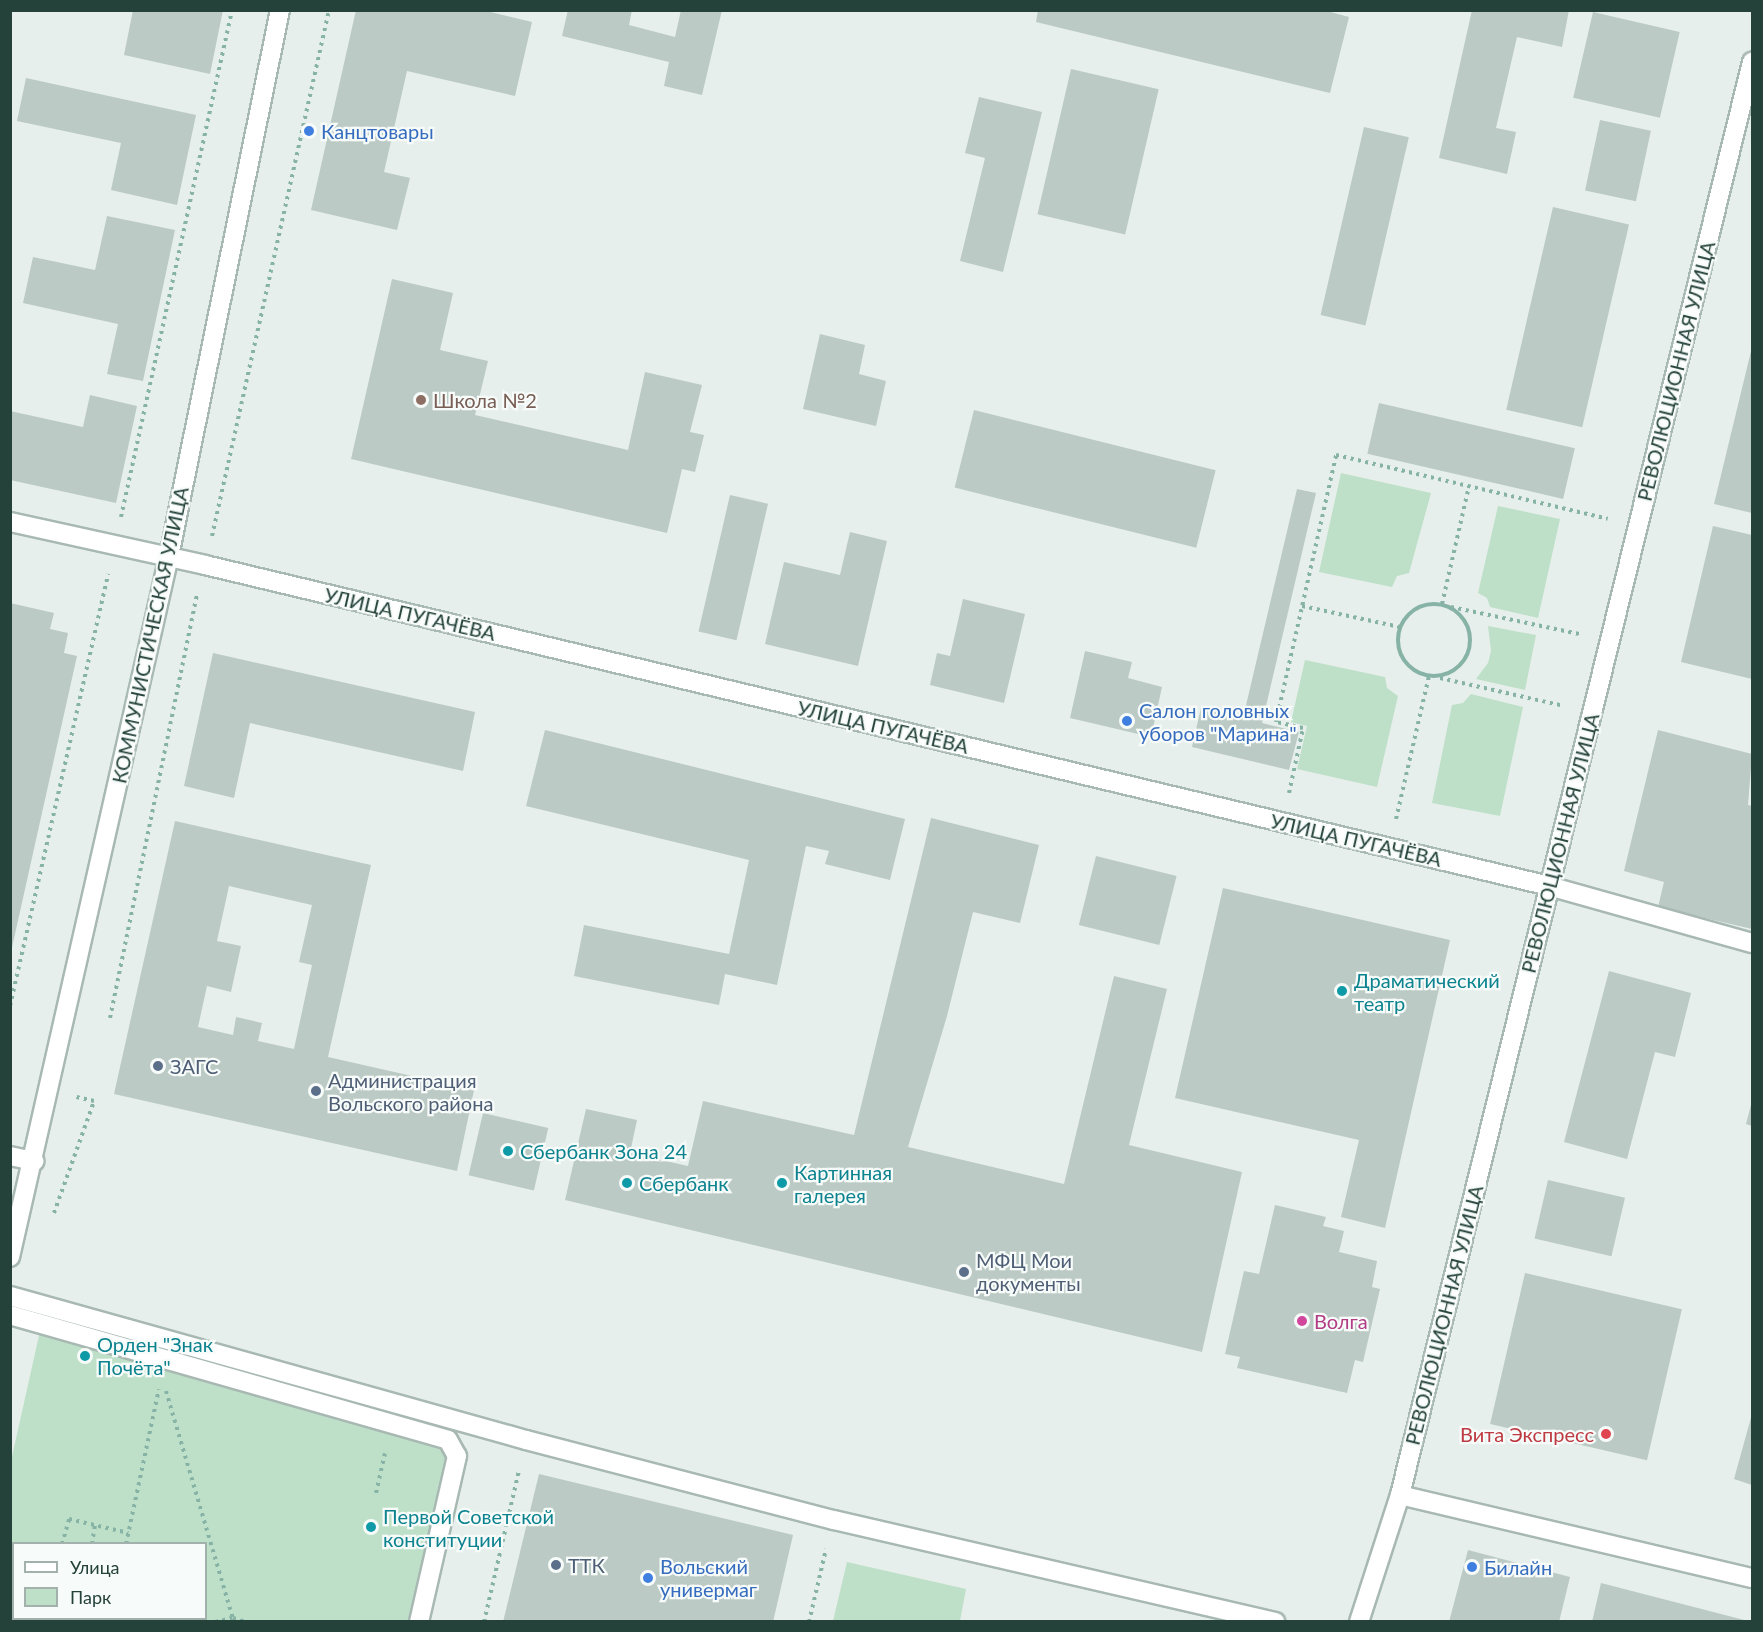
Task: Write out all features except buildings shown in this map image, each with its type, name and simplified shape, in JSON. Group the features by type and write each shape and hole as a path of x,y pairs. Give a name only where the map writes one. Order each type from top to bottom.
{"street":[{"name":"КОММУНИСТИЧЕСКАЯ УЛИЦА","path":"10,1257 34,1161 168,556 280,10"},
{"name":"РЕВОЛЮЦИОННАЯ УЛИЦА","path":"1359,1622 1400,1495 1752,62"},
{"name":"УЛИЦА ПУГАЧЁВА","path":"10,522 168,556 1549,886 1752,943"},
{"path":"10,1156 34,1161"},
{"path":"10,1296 526,1440 834,1520 1275,1622"},
{"path":"10,1315 448,1440 457,1456 419,1622"},
{"path":"1400,1495 1752,1578"}],"path":[{"path":"10,1006 232,10"},
{"path":"110,1018 205,565 329,10"},
{"path":"1282,822 1303,728 1276,722 1336,455 1638,526"},
{"path":"1442,604 1469,486"},
{"path":"1592,713 1429,676 1404,662 1397,639 1400,627 1415,608 1442,604 1609,640"},
{"path":"1302,606 1400,627"},
{"path":"1436,677 1458,668 1470,646 1467,623 1449,607"},
{"path":"1390,848 1429,676"},
{"path":"126,1542 162,1387 233,1620"},
{"path":"484,1622 526,1440"},
{"path":"63,1542 69,1519 128,1533"},
{"path":"809,1622 834,1520"},
{"path":"92,1542 95,1525"},
{"path":"215,1622 233,1620 245,1622"}],"green space":[{"path":"1341,473 1431,493 1409,573 1397,576 1392,587 1319,572"},
{"path":"1498,506 1560,519 1538,618 1490,607 1487,598 1478,593"},
{"path":"1488,626 1536,635 1525,690 1476,679 1488,663 1491,651"},
{"path":"1305,660 1385,677 1387,688 1398,696 1377,787 1297,769 1307,726 1291,722"},
{"path":"1471,694 1523,707 1500,816 1432,803 1452,705 1463,703"},
{"path":"40,1331 447,1451 410,1621 11,1622 11,1461"},
{"path":"847,1562 966,1589 960,1621 833,1621"}],"place":[{"name":"Канцтовары","path":"309,131"},
{"name":"Школа №2","path":"421,400"},
{"name":"Салон головных уборов \"Марина\"","path":"1127,721"},
{"name":"Драматический театр","path":"1342,991"},
{"name":"ЗАГС","path":"158,1066"},
{"name":"Администрация Вольского района","path":"316,1091"},
{"name":"Сбербанк Зона 24","path":"508,1151"},
{"name":"Сбербанк","path":"627,1183"},
{"name":"Картинная галерея","path":"782,1183"},
{"name":"МФЦ Мои документы","path":"964,1272"},
{"name":"Волга","path":"1302,1321"},
{"name":"Орден \"Знак Почёта\"","path":"85,1356"},
{"name":"Вита Экспресс","path":"1606,1434"},
{"name":"Первой Советской конституции","path":"371,1527"},
{"name":"ТТК","path":"556,1565"},
{"name":"Билайн","path":"1472,1567"},
{"name":"Вольский универмаг","path":"648,1578"}]}
